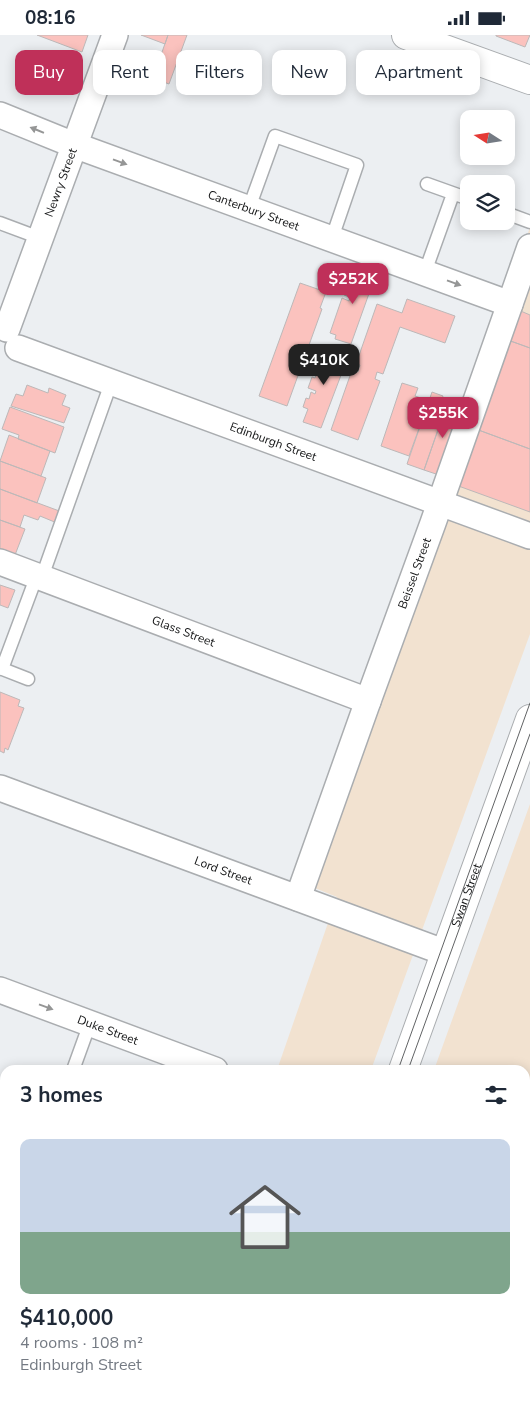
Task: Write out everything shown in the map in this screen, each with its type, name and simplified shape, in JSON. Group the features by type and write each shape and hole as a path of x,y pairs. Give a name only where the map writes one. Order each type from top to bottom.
{"main road":[{"path":"406,35 530,80"},
{"name":"Swan Street","path":"405,1065 530,719"}],"street":[{"name":"Newry Street","path":"6,341 40,238 115,35"},
{"name":"Canterbury Street","path":"0,115 74,145 510,304"},
{"name":"Beissel Street","path":"298,898 530,247"},
{"name":"Edinburgh Street","path":"6,341 111,383 530,536"},
{"name":"Glass Street","path":"0,562 368,701"},
{"name":"Lord Street","path":"0,788 446,953"},
{"name":"Duke Street","path":"0,990 202,1065"}],"lane":[{"path":"249,208 275,136 330,155 357,165 332,238"},
{"path":"427,184 460,196"},
{"path":"425,273 453,194"},
{"path":"515,216 530,221"},
{"path":"0,223 40,238"},
{"path":"28,679 1,668 40,576 111,383"},
{"path":"75,1065 90,1023"}],"shaded area":[{"path":"530,227 530,634 373,1065 279,1065 337,897 295,880 472,398"},
{"path":"530,804 530,1065 436,1065"}],"building":[{"path":"37,35 88,35 83,50 77,50"},
{"path":"141,35 168,35 165,44"},
{"path":"168,35 187,35 181,50 176,50 176,65 169,84 166,83 166,50 163,50"},
{"path":"496,35 530,35 525,47"},
{"path":"354,266 376,274 351,344 335,339 336,335 330,333 342,298 349,301 350,297 344,295"},
{"path":"300,283 326,292 320,308 322,309 287,406 259,396"},
{"path":"407,299 455,316 445,343 400,327 383,374 377,372 375,379 380,381 358,440 331,430 352,370 358,372 360,365 356,364 377,304 402,313"},
{"path":"516,309 530,315 530,348 505,339"},
{"path":"505,339 530,348 530,449 473,428"},
{"path":"332,347 349,354 321,428 303,422 308,409 303,407 306,398 309,399 311,392 315,394 316,391 308,388 312,377 315,378 321,362 316,360 319,352 329,355"},
{"path":"402,383 418,388 415,396 429,401 409,456 381,446"},
{"path":"27,385 48,393 49,388 66,395 62,405 70,408 64,423 11,406 16,394 23,396"},
{"path":"432,392 443,396 441,402 447,404 424,470 407,464"},
{"path":"447,404 462,409 439,475 424,470"},
{"path":"10,407 64,427 55,453 18,439 19,435 2,429"},
{"path":"473,428 530,449 530,512 453,484"},
{"path":"9,435 50,451 41,476 0,461"},
{"path":"0,461 46,478 37,503 0,489"},
{"path":"0,489 62,512 57,523 40,516 38,520 24,515 20,527 0,520"},
{"path":"0,520 25,529 15,555 0,550"},
{"path":"0,585 15,590 8,608 0,605"},
{"path":"0,692 20,700 18,706 24,708 8,750 5,748 4,753 0,751"}],"tram line":[{"path":"400,1065 530,703"},
{"path":"410,1065 530,734"}]}
